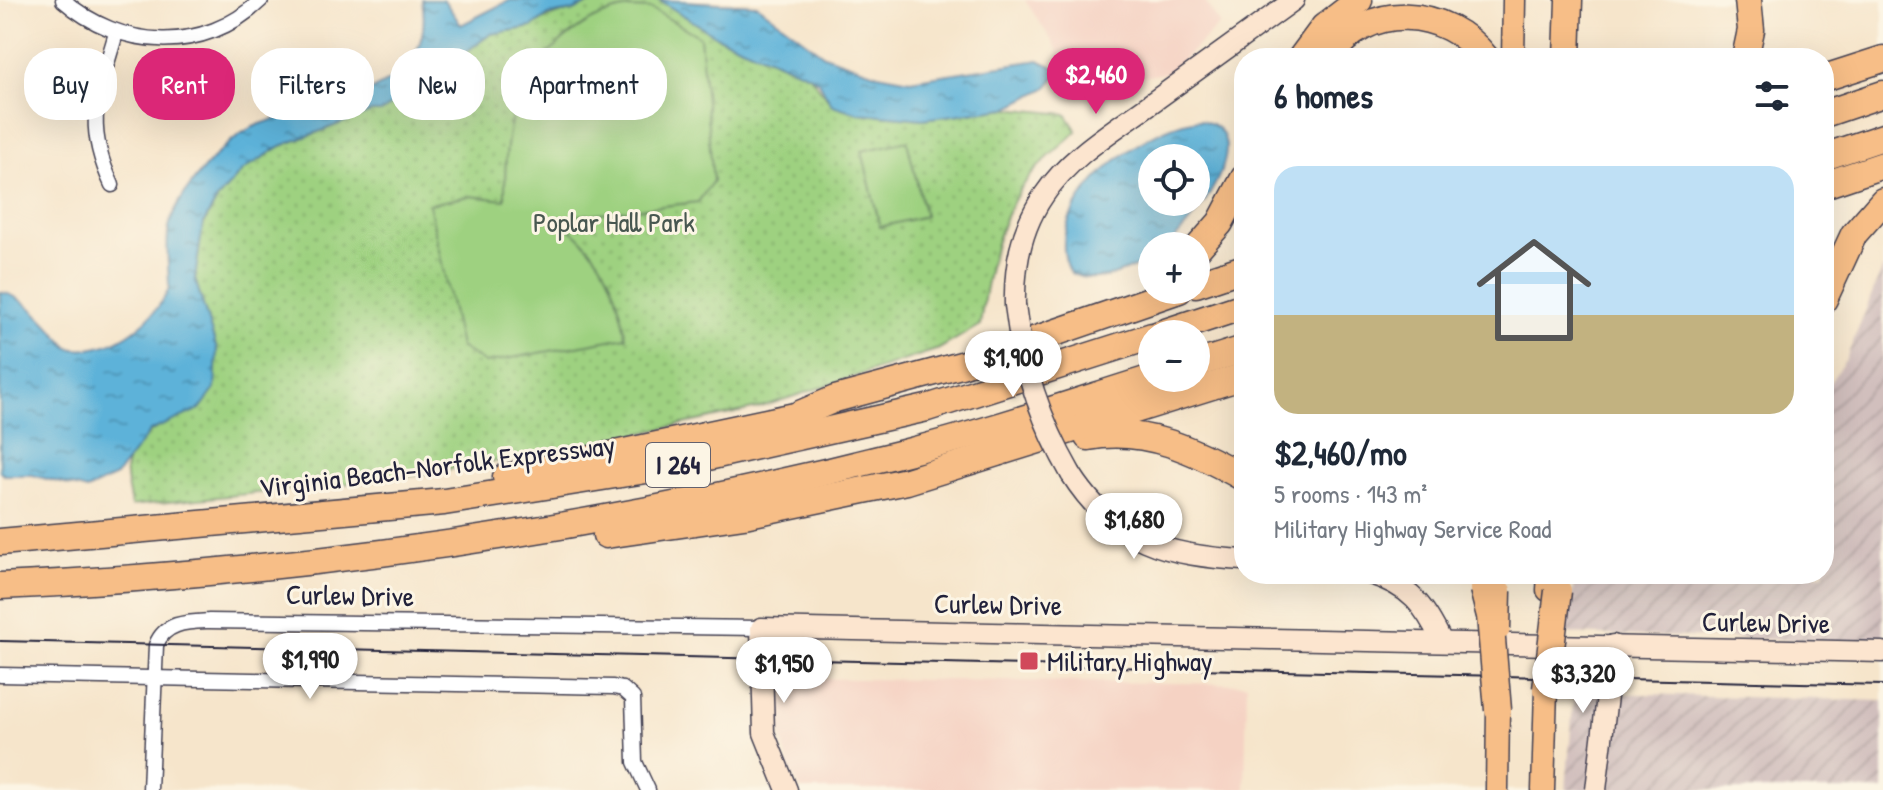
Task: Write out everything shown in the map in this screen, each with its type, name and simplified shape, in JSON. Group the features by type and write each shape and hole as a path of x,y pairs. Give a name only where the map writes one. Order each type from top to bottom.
{"highway":[{"path":"1308,48 1324,27 1359,0"},
{"path":"1567,48 1569,0"},
{"path":"1747,48 1751,30 1748,0"},
{"path":"1338,48 1355,30 1382,17 1398,14 1430,18 1452,26 1475,48"},
{"path":"1834,75 1883,59"},
{"path":"1834,111 1883,94"},
{"path":"1834,154 1883,137"},
{"path":"1834,182 1883,165"},
{"path":"1210,234 1234,197"},
{"path":"1834,277 1854,234 1883,201"},
{"path":"1210,279 1234,271"},
{"path":"1044,338 1138,293"},
{"path":"190,526 518,475 744,428 795,416 835,399 1044,338 1140,304"},
{"path":"1202,320 1234,309"},
{"name":"Virginia Beach-Norfolk Expressway","path":"0,542 459,500 705,459 927,408 1138,340"},
{"path":"1210,360 1234,352"},
{"path":"399,549 533,543 718,519 907,481 1234,379"},
{"name":"I 264","path":"0,586 183,573 399,549 621,515 794,480 950,440 1138,382"},
{"path":"979,460 1114,433 1186,447 1234,473"},
{"path":"1489,584 1498,718"},
{"path":"1546,689 1554,584"}],"main road":[{"path":"1513,48 1514,0"},
{"path":"1557,48 1558,0"},
{"path":"1543,780 1546,689"},
{"path":"1497,790 1498,718"}],"street":[{"path":"63,0 77,13 116,33 162,40 205,34 226,27 261,0"},
{"path":"1234,559 1191,556 1145,542 1108,518 1071,474 1034,394 1018,335 1015,267 1032,215 1057,177 1104,137 1294,0"},
{"path":"112,185 97,153 94,125 101,84 116,33"},
{"path":"1396,584 1425,607 1435,642"},
{"name":"Curlew Drive","path":"153,678 159,636 175,625 190,622 761,628 1883,652"},
{"path":"761,628 764,733 787,790"},
{"path":"1596,790 1613,645"},
{"path":"0,675 613,687 623,689 633,698 635,762 648,790"},
{"path":"150,790 153,678"}],"shaded area":[{"path":"1025,0 1204,0 1220,24 1170,72 1061,91 1058,50"},
{"path":"1883,267 1883,642 1562,634 1577,584 1834,584 1834,376 1846,359"},
{"path":"779,678 1247,684 1245,790 802,790 791,772 779,728"},
{"path":"1574,692 1883,701 1883,790 1566,790"}],"green space":[{"name":"Poplar Hall Park","path":"603,0 659,0 718,37 809,75 832,104 858,113 923,119 1007,108 1066,114 1077,131 1032,174 1010,208 990,266 980,325 939,349 758,408 563,450 399,478 131,506 126,481 130,455 136,445 155,429 200,409 217,350 195,279 204,224 218,198 242,171 281,146 349,120 374,120 374,111 390,104 390,120 485,120 485,48 470,48 491,34 532,27 544,19"},
{"path":"630,8 652,9 700,37 713,181 698,202 556,218 591,250 606,272 626,337 485,363 460,347 429,204 470,196 505,200 506,157 511,120 667,120 667,48 555,48 574,31 611,13"},
{"path":"907,141 925,216 880,227 862,151"}],"water":[{"path":"422,0 444,0 461,25 510,0 597,0 574,11 549,15 532,27 491,34 471,48 416,48 422,34"},
{"path":"659,0 757,5 824,55 878,74 910,80 1039,60 1061,71 1046,88 1007,108 923,119 858,113 832,105 819,82 809,75 718,37"},
{"path":"390,80 390,106 381,112 374,112 374,89"},
{"path":"273,120 350,120 281,146 242,171 218,198 203,224 195,279 217,350 215,389 200,409 150,431 116,476 87,490 32,475 4,475 0,471 0,292 29,306 69,348 98,347 128,334 153,313 169,288 169,227 181,199 215,156 253,127"},
{"path":"1201,120 1219,129 1226,143 1224,161 1210,193 1210,144 1140,144 1152,136"},
{"path":"1138,145 1138,216 1194,216 1181,232 1138,232 1138,265 1102,278 1071,273 1064,248 1068,223 1082,197"}],"tram line":[{"path":"0,641 1883,685"}],"place":[{"name":"Military Highway","path":"1029,661"}]}
